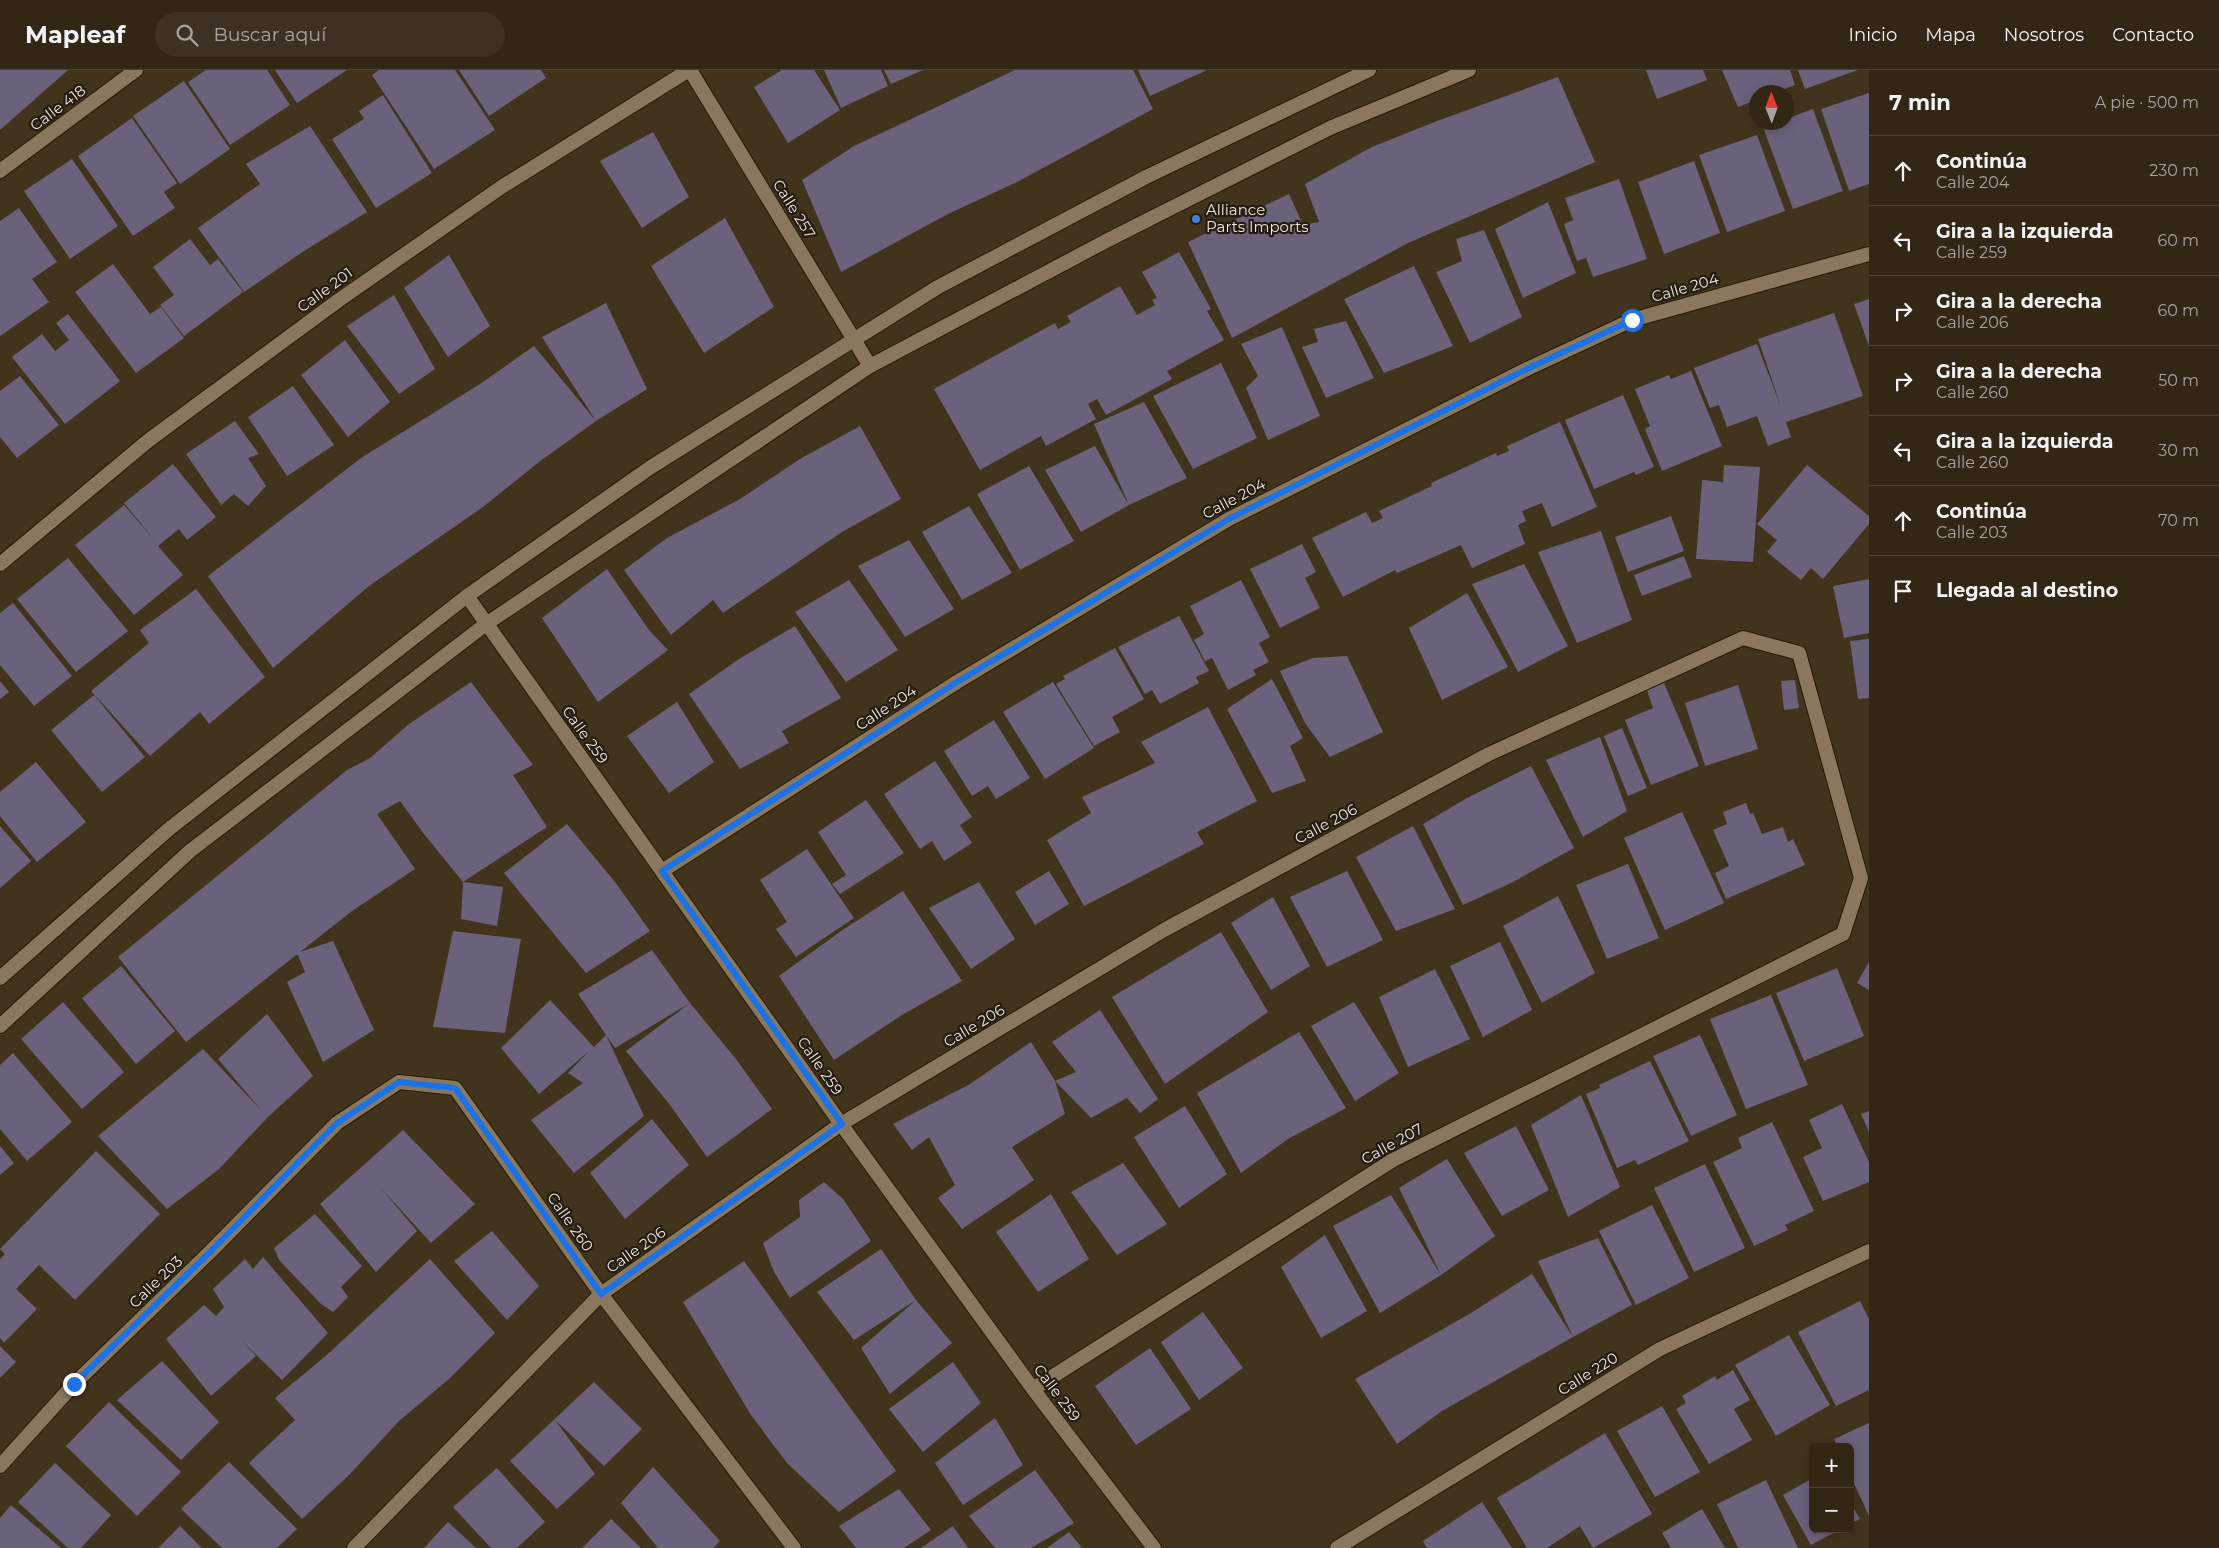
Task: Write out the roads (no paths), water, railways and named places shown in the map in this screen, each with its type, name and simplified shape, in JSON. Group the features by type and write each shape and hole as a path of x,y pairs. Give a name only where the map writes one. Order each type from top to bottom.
{"street":[{"name":"Calle 418","path":"0,172 136,70"},
{"name":"Calle 257","path":"689,70 870,366"},
{"name":"Calle 201","path":"0,564 149,440 339,300 503,186 689,70"},
{"path":"0,978 169,829 466,596 651,467 938,287 1146,176 1369,70"},
{"path":"0,1026 190,851 486,624 870,366 1108,240 1330,128 1469,70"},
{"name":"Calle 204","path":"662,871 957,682 1238,514 1527,369 1632,320 1869,254"},
{"name":"Calle 259","path":"466,596 1033,1389 1154,1548"},
{"name":"Calle 206","path":"354,1548 601,1294 842,1124 1181,921 1490,754 1743,638 1799,653 1861,878 1843,934 1786,962"},
{"name":"Calle 207","path":"1033,1389 1393,1160 1786,962"},
{"name":"Calle 260","path":"337,1123 399,1082 455,1088 601,1294 794,1548"},
{"name":"Calle 203","path":"0,1466 74,1384 211,1251 337,1123"},
{"name":"Calle 220","path":"1337,1548 1660,1349 1869,1252"}],"place":[{"name":"Alliance Parts Imports","path":"1196,219"}]}
